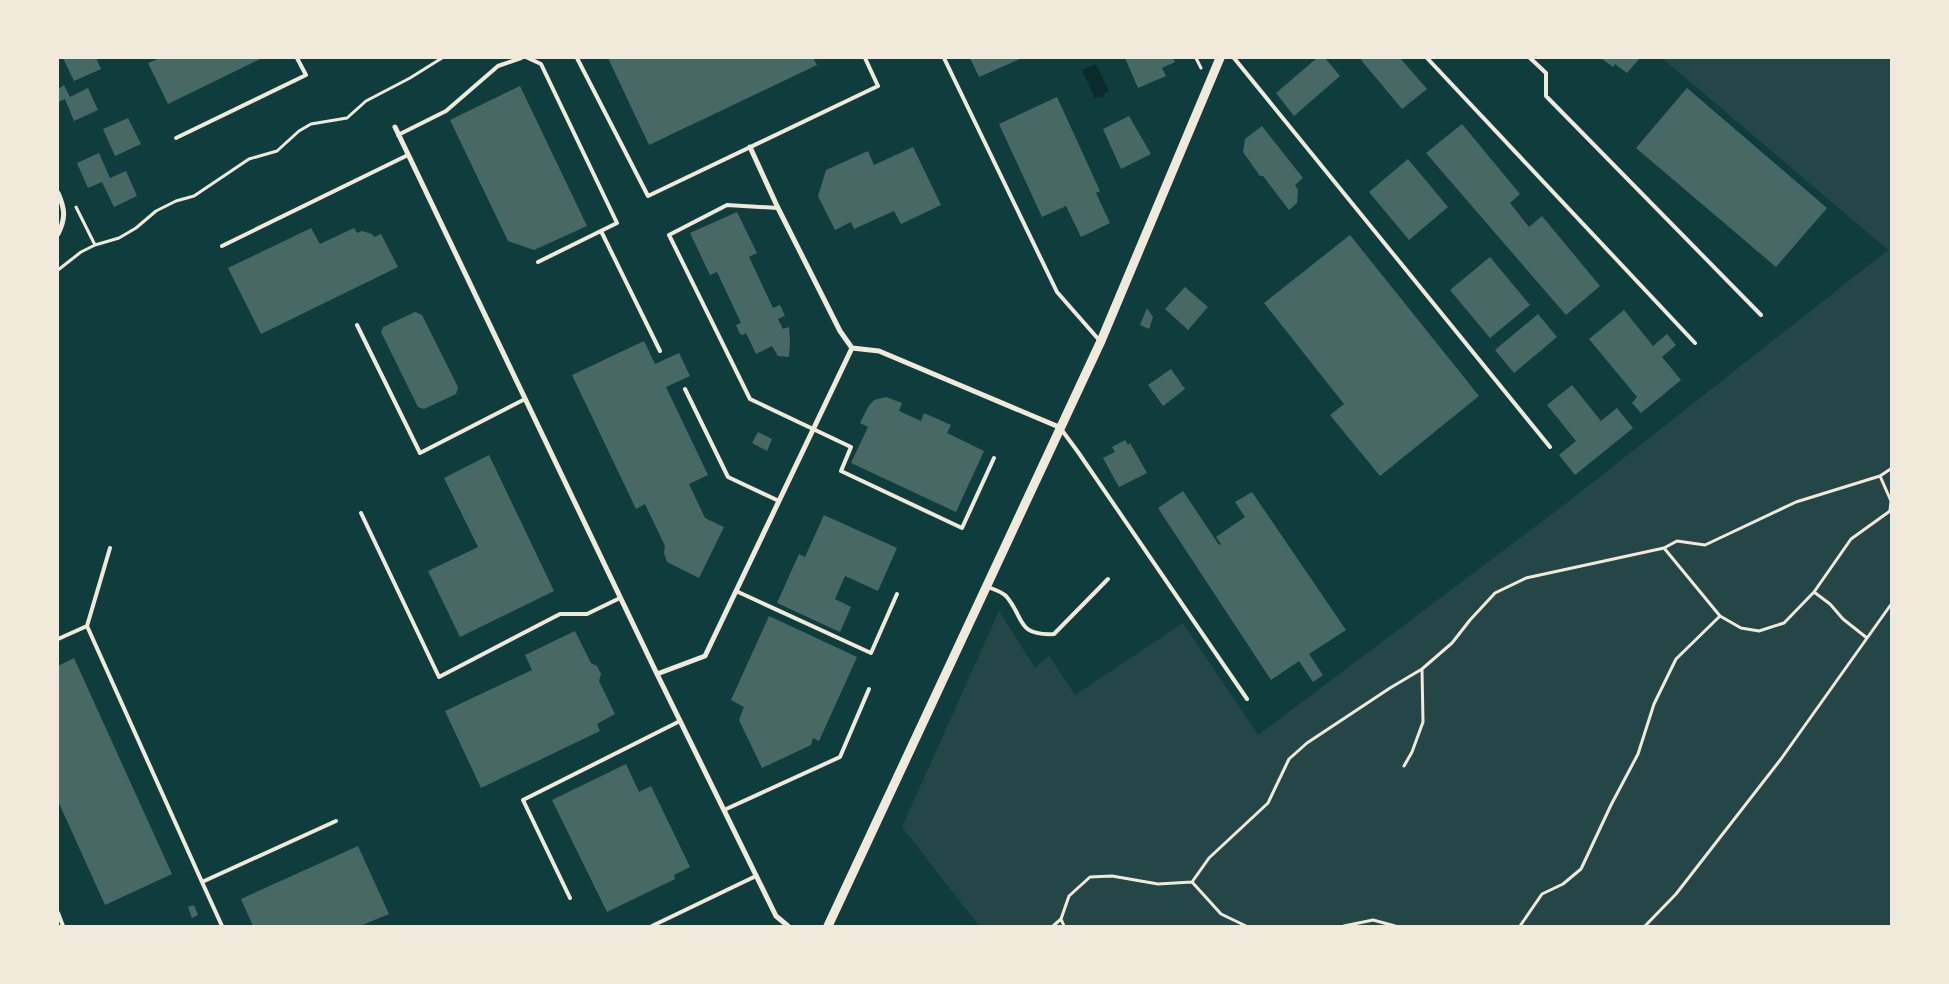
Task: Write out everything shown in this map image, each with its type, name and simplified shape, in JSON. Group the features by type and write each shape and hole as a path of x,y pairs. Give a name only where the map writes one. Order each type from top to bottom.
{"street":[{"path":"828,926 1100,341 1220,58"},
{"path":"395,127 620,598 756,876 776,916 788,926"},
{"path":"750,148 840,331 852,348 879,351 1059,427"},
{"path":"58,193 63,205 64,223 58,234"},
{"path":"657,674 705,656 852,348"}],"lane":[{"path":"176,138 306,75 297,58"},
{"path":"398,135 446,111 498,66 521,58"},
{"path":"528,58 541,64 617,223 538,262"},
{"path":"577,58 648,196 878,86 865,58"},
{"path":"944,58 1057,292 1100,341"},
{"path":"1234,58 1550,447"},
{"path":"1427,58 1695,343"},
{"path":"1530,58 1546,73 1546,96 1761,314"},
{"path":"222,246 408,155"},
{"path":"778,208 727,205 669,234 750,399 851,447 840,471 962,528 994,458"},
{"path":"601,231 660,351"},
{"path":"357,325 420,453 525,399"},
{"path":"685,389 728,477 779,501"},
{"path":"1059,427 1247,699"},
{"path":"361,513 439,676 560,614 587,614 620,598"},
{"path":"110,548 87,626 222,926"},
{"path":"986,586 1005,595 1024,628 1039,635 1054,634 1108,579"},
{"path":"736,591 871,652 897,594"},
{"path":"58,639 87,626"},
{"path":"724,810 840,757 869,689"},
{"path":"570,898 523,800 680,721"},
{"path":"202,882 336,821"},
{"path":"652,926 756,876"},
{"path":"58,913 63,926"}],"path":[{"path":"58,270 94,245 118,238 136,228 156,211 176,201 194,196 249,160 277,151 311,124 347,118 366,101 410,78 442,58"},
{"path":"63,205 77,207 94,245"},
{"path":"1192,882 1209,858 1268,803 1288,759 1307,743 1422,669 1452,642 1495,593 1526,578 1664,548 1677,541 1705,545 1796,502 1880,476 1892,468"},
{"path":"1664,548 1720,616 1741,628 1759,631 1784,623 1814,592 1851,538 1890,511 1891,501 1880,476"},
{"path":"1814,592 1867,638"},
{"path":"1645,926 1676,894 1775,766 1892,603"},
{"path":"1520,926 1542,894 1563,884 1581,869 1611,805 1638,754 1654,704 1676,659 1720,616"},
{"path":"1404,766 1412,752 1423,722 1422,669"},
{"path":"1053,926 1061,919 1069,896 1090,876 1112,876 1158,884 1192,882"},
{"path":"1192,882 1221,914 1246,926"},
{"path":"1061,919 1064,926"},
{"path":"1344,926 1373,920 1395,926"},
{"path":"1373,920 1376,926"}],"shaded area":[{"path":"1662,58 1891,58 1891,926 979,926 902,827 999,611 1035,668 1049,656 1075,695 1183,623 1258,735 1568,502 1888,250"},
{"path":"1096,64 1109,91 1105,93 1103,98 1099,96 1095,98 1082,70"}],"building":[{"path":"63,58 96,58 101,69 74,81"},
{"path":"160,58 260,59 168,104 148,63"},
{"path":"608,58 813,58 817,65 649,145"},
{"path":"970,58 1022,58 979,77"},
{"path":"1125,58 1173,58 1175,62 1162,68 1166,76 1138,88"},
{"path":"1317,58 1325,58 1340,76 1294,116 1276,93"},
{"path":"1364,58 1400,58 1427,89 1402,109 1361,60"},
{"path":"1601,58 1640,58 1627,73 1615,64 1613,67"},
{"path":"64,85 70,97 88,88 98,110 74,121 65,99 58,102 58,89"},
{"path":"520,86 587,226 534,250 508,241 450,120"},
{"path":"1687,88 1827,208 1776,267 1636,148"},
{"path":"1057,97 1100,191 1096,193 1110,223 1081,237 1066,206 1042,217 999,124"},
{"path":"1129,116 1151,154 1121,169 1103,129"},
{"path":"128,118 141,144 115,156 103,129"},
{"path":"1462,124 1520,194 1510,203 1529,227 1542,216 1600,286 1566,315 1426,153"},
{"path":"1262,126 1303,178 1295,185 1298,190 1297,203 1289,210 1263,176 1260,176 1243,152 1245,139"},
{"path":"913,147 941,205 901,224 894,211 854,229 851,222 835,230 818,196 826,170 868,151 874,165"},
{"path":"99,153 110,178 126,171 137,196 114,207 102,182 88,188 77,163"},
{"path":"1408,159 1448,207 1409,240 1369,192"},
{"path":"737,212 757,253 749,257 773,308 780,305 785,316 778,319 783,329 789,327 789,357 778,356 772,346 756,354 746,333 740,334 736,325 741,323 717,272 710,275 690,233"},
{"path":"311,228 320,244 354,228 357,233 362,231 372,234 374,237 381,234 398,267 261,334 228,268"},
{"path":"1350,235 1479,396 1380,476 1330,415 1344,404 1264,303"},
{"path":"1490,257 1530,305 1490,338 1450,290"},
{"path":"1185,287 1208,307 1188,330 1165,309"},
{"path":"1147,308 1153,317 1149,329 1140,325"},
{"path":"1624,310 1653,346 1667,334 1676,345 1662,357 1681,380 1641,413 1632,403 1637,397 1589,339"},
{"path":"415,312 422,315 458,387 456,394 424,409 418,407 381,332 383,327"},
{"path":"1538,314 1557,337 1514,373 1495,350"},
{"path":"644,341 655,364 679,353 690,376 666,387 708,475 689,484 705,518 724,527 699,578 667,562 664,553 665,546 645,504 636,509 572,375"},
{"path":"1171,369 1185,389 1163,406 1148,385"},
{"path":"1572,385 1601,421 1617,408 1633,428 1575,475 1559,455 1576,441 1547,405"},
{"path":"886,397 902,403 899,411 921,421 924,413 951,425 947,433 984,451 956,512 851,463 868,427 860,423 868,407 874,400"},
{"path":"758,432 772,439 767,451 752,443"},
{"path":"1125,440 1128,445 1130,443 1147,473 1119,487 1103,458 1115,452 1112,447"},
{"path":"489,455 554,591 460,637 428,571 478,547 444,478"},
{"path":"1183,491 1219,545 1221,544 1216,537 1245,517 1235,502 1252,492 1346,630 1309,654 1323,675 1313,682 1299,661 1271,680 1158,508"},
{"path":"824,515 897,548 878,591 845,576 835,599 851,607 840,632 777,603 799,554 805,557"},
{"path":"769,616 857,657 819,741 813,738 811,745 762,768 739,720 744,707 731,700"},
{"path":"575,631 591,663 597,666 601,674 599,681 615,714 597,724 600,731 481,788 445,711 532,670 525,655"},
{"path":"74,658 172,874 105,905 58,801 58,666"},
{"path":"626,764 639,792 651,786 690,867 674,875 675,879 607,912 552,800"},
{"path":"358,846 389,914 360,926 253,926 241,899"},
{"path":"194,905 198,915 192,918 188,907"}]}
